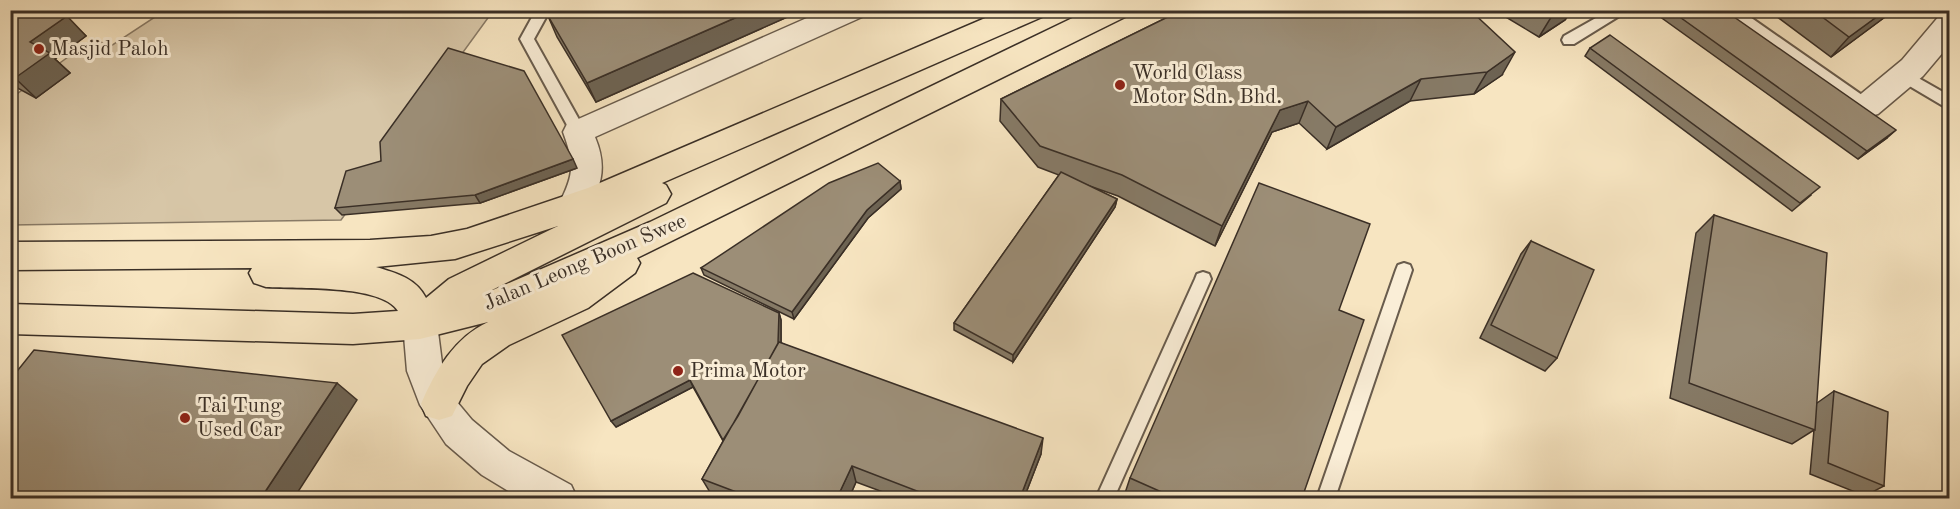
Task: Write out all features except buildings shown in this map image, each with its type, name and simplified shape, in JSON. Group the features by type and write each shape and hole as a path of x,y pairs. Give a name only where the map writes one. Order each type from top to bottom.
{"main road":[{"path":"10,256 370,254 416,252 467,243 574,206 793,115 1008,17 1032,10"},
{"name":"Jalan Leong Boon Swee","path":"10,319 353,329 420,324 492,306 662,232 1115,10"},
{"path":"112,254 289,275 375,282 392,286 408,297 420,324 440,304 461,289 630,207 793,115"},
{"path":"439,404 454,375 470,353 497,334 576,298 599,284 662,232"}],"street":[{"path":"574,206 585,188 589,172 589,158 578,132 852,10"},
{"path":"1867,106 1906,77 1924,59 1950,22"},
{"path":"420,324 425,372 453,428 478,450 558,498"}],"lane":[{"path":"543,10 527,39 578,132"},
{"path":"1569,40 1622,10"},
{"path":"1729,10 1867,106"},
{"path":"1906,77 1950,104"},
{"path":"1326,498 1404,270"},
{"path":"1105,498 1203,279"}],"shaded area":[{"path":"164,11 493,11 341,220 11,225 10,99 93,39 111,46"}],"place":[{"name":"Masjid Paloh","path":"39,49"},
{"name":"World Class Motor Sdn. Bhd.","path":"1120,85"},
{"name":"Prima Motor","path":"678,371"},
{"name":"Tai Tung Used Car","path":"185,418"}]}
